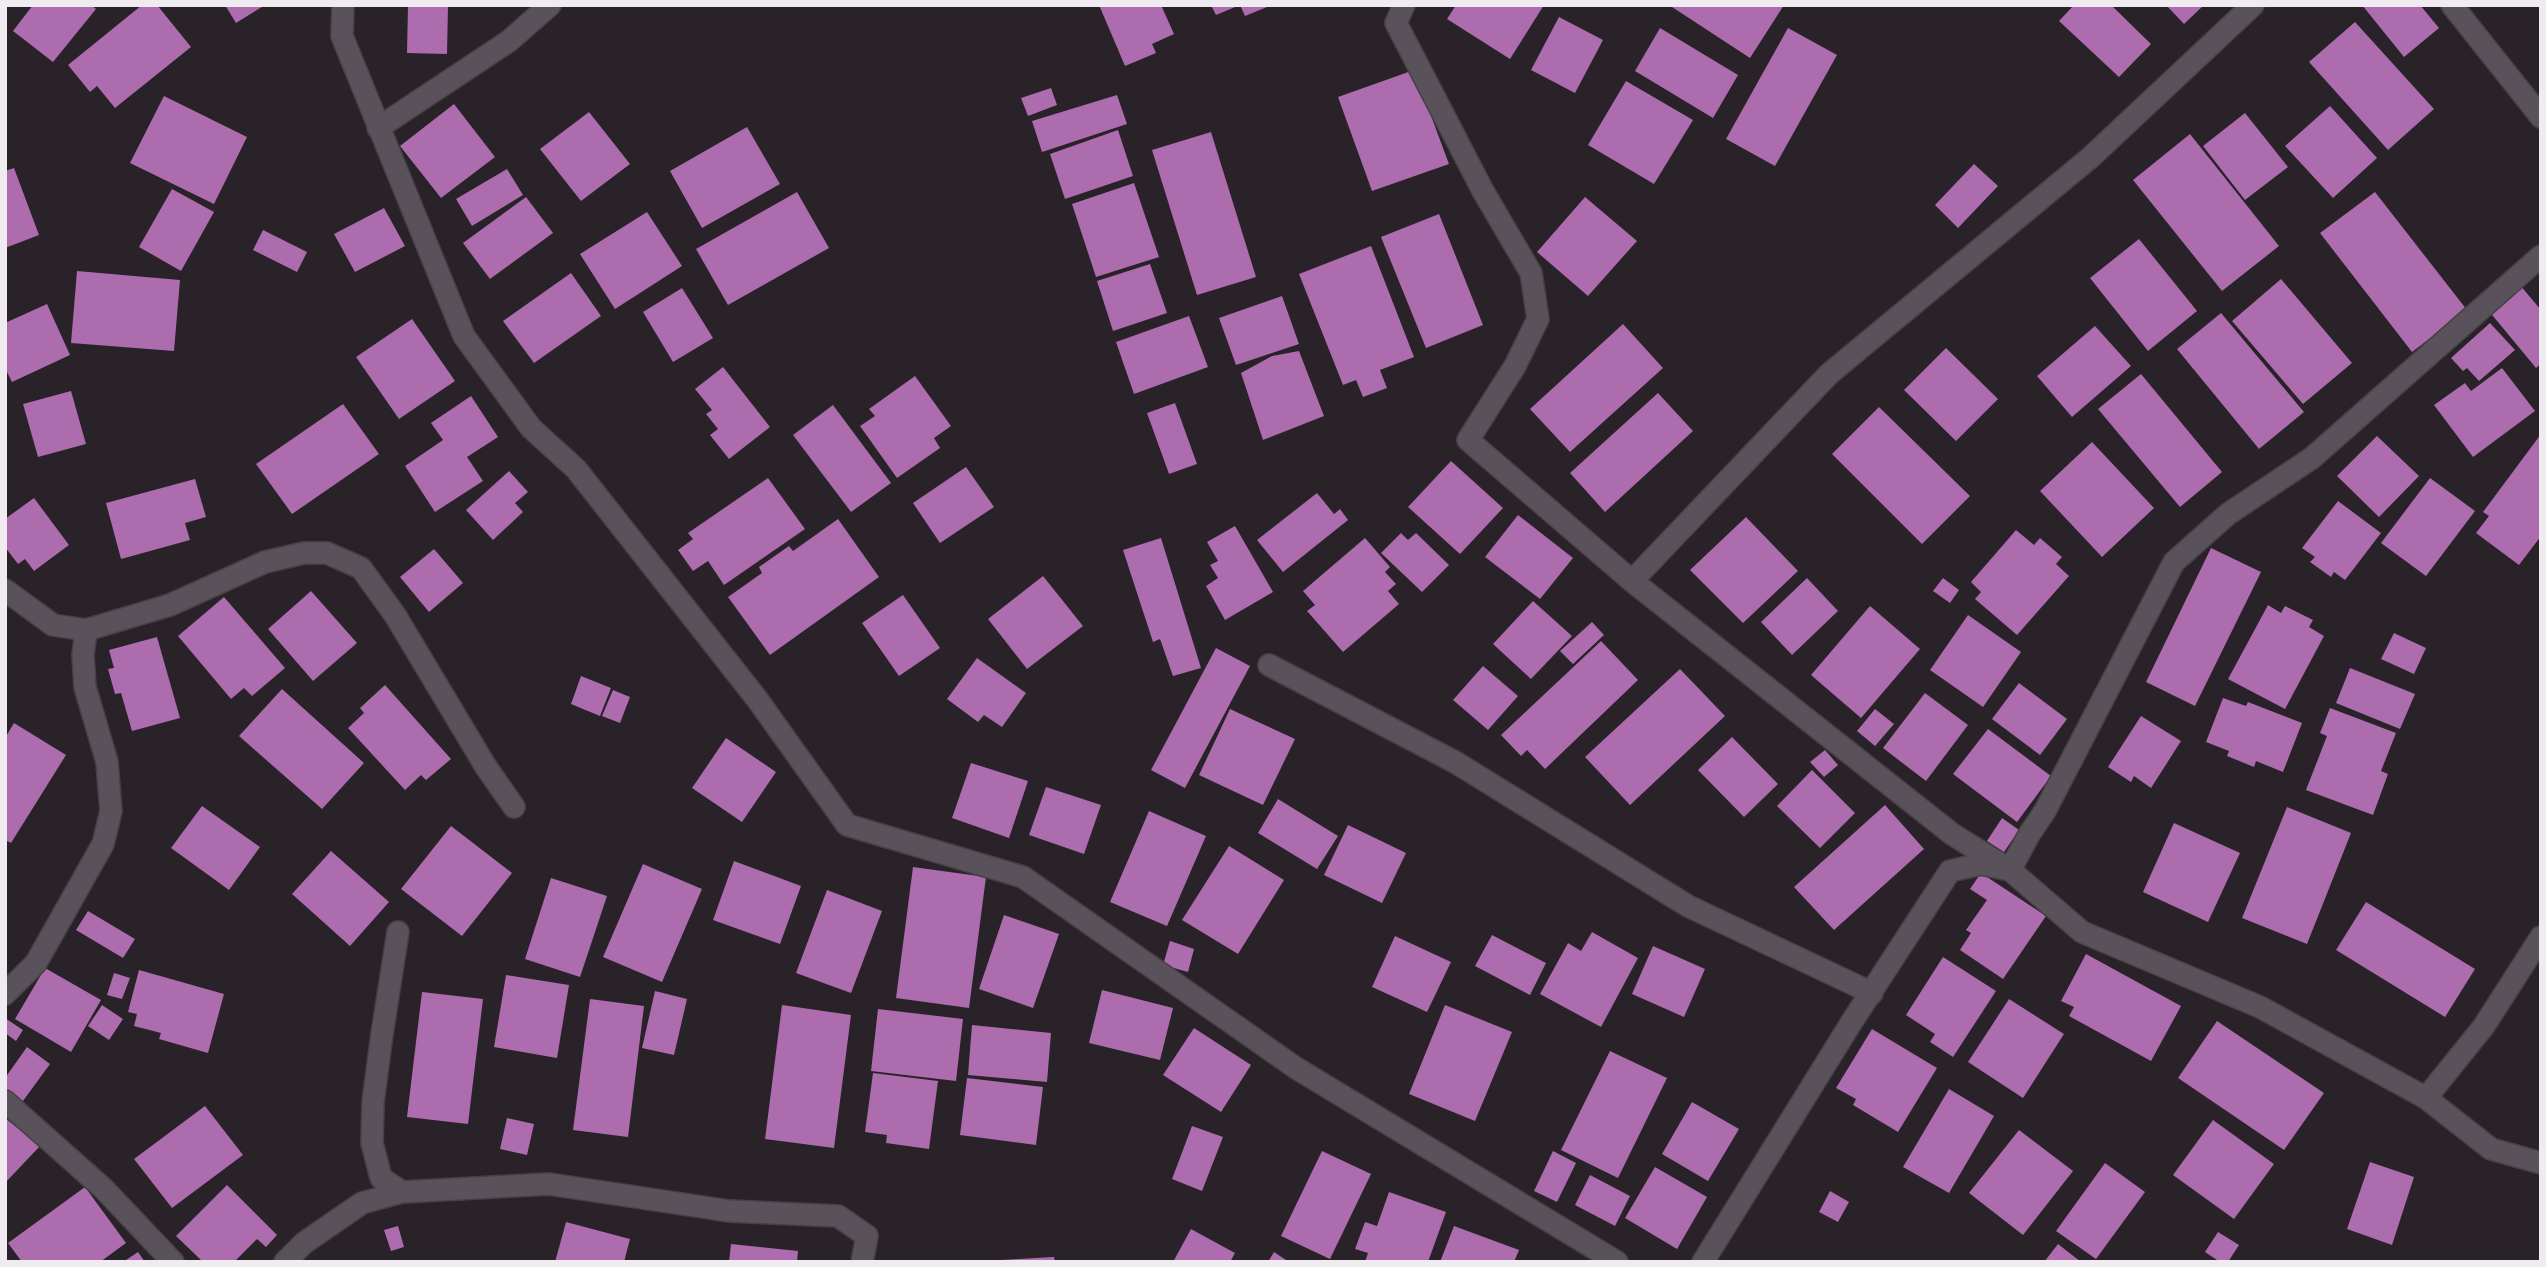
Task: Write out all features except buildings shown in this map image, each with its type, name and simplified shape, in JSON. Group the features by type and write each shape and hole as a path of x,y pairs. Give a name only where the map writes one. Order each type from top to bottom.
{"street":[{"path":"343,5 342,36 464,336 531,428 576,469 740,677 847,825 1023,877 1296,1068 1617,1262"},
{"path":"378,128 509,41 550,5"},
{"path":"1404,5 1396,23 1483,191 1531,273 1538,318 1515,366 1468,440 1632,581 1952,834 2010,870 2082,932 2259,1007 2426,1098 2491,1149 2541,1163"},
{"path":"1632,581 1829,374 2091,157 2253,5"},
{"path":"2452,5 2541,117"},
{"path":"2010,870 2045,811 2174,562 2228,514 2312,458 2541,256"},
{"path":"5,590 53,625 86,630 170,605 265,562 304,553 327,553 361,568 395,615 486,767 514,807"},
{"path":"5,994 36,963 103,844 111,811 107,762 85,687 83,655 86,630"},
{"path":"1269,664 1455,762 1688,906 1872,993"},
{"path":"1703,1262 1950,870 1981,864 2010,870"},
{"path":"398,932 373,1102 372,1143 382,1178 402,1192"},
{"path":"2426,1098 2484,1026 2541,937"},
{"path":"5,1101 104,1189 173,1262"},
{"path":"285,1262 304,1243 362,1203 402,1192 549,1184 729,1211 838,1216 867,1236 863,1262"}]}
